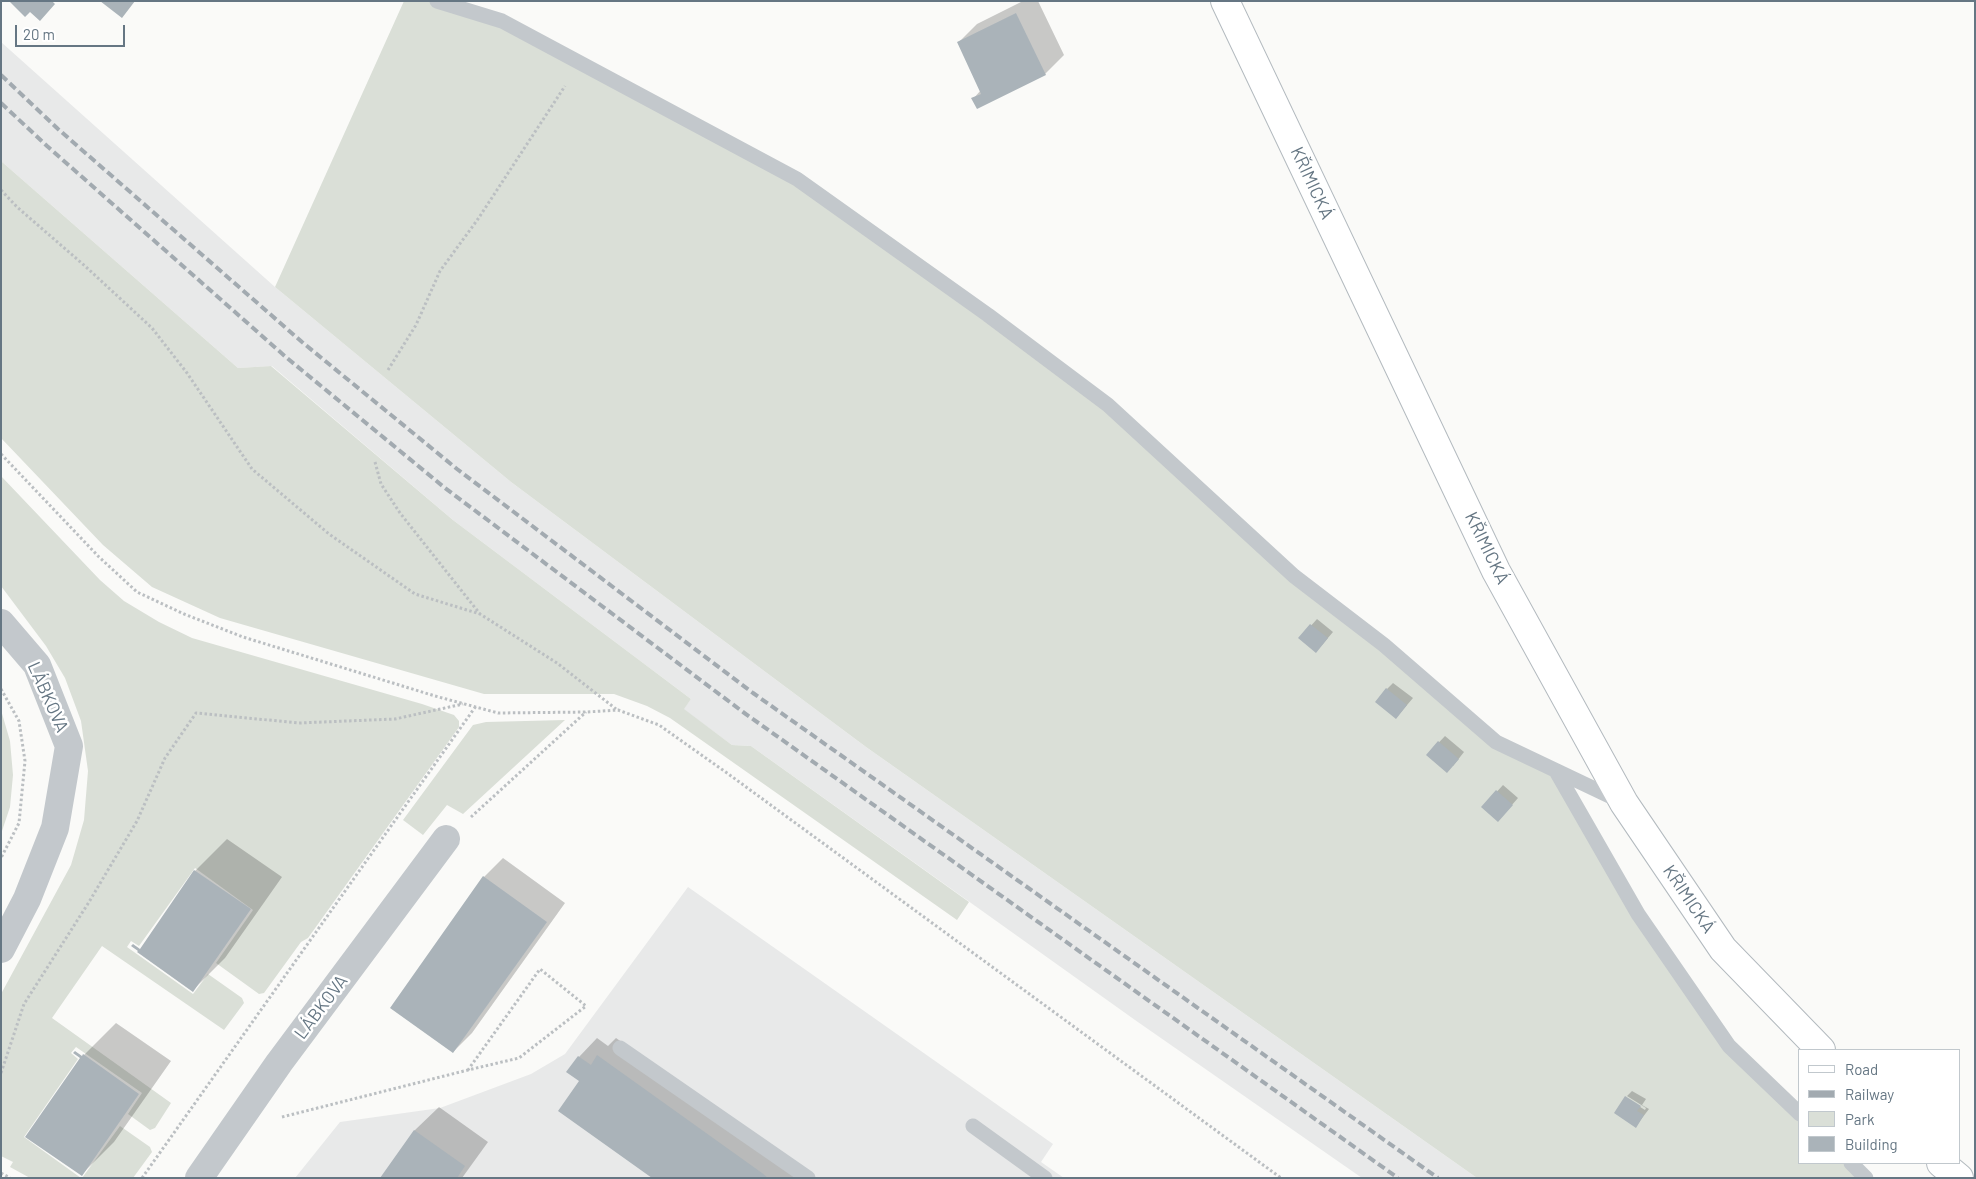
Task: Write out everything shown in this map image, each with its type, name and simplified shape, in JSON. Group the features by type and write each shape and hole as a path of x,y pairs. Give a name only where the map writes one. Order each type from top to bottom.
{"main road":[{"name":"KŘIMICKÁ","path":"1225,1 1496,571 1624,803 1723,949 1820,1049"},
{"path":"1942,1164 1959,1178"}],"street":[{"name":"LÁBKOVA","path":"1,623 37,665 69,746 56,828 27,899 1,948"},
{"name":"LÁBKOVA","path":"199,1178 250,1104 446,840"}],"lane":[{"path":"437,1 502,21 797,179 988,315 1108,405 1294,576 1384,645 1496,742 1624,803"},
{"path":"1556,770 1638,914 1729,1046 1798,1112"},
{"path":"620,1048 808,1178"},
{"path":"973,1126 1044,1178"},
{"path":"1852,1164 1866,1178"}],"path":[{"path":"388,370 416,325 440,271 478,219 580,62"},
{"path":"1,190 17,207 152,328 188,373 252,468 329,534 415,594 480,614 557,664 618,710 659,725 1281,1178"},
{"path":"1,454 98,558 137,592 184,614 243,637 435,696 498,713 618,710"},
{"path":"375,462 381,484 400,513 480,614"},
{"path":"1,689 20,721 25,761 19,822 1,858"},
{"path":"1,1073 24,1004 128,838 165,758 196,713 298,724 396,719 466,703"},
{"path":"142,1178 476,706"},
{"path":"446,840 587,712"},
{"path":"250,1104 280,1118 519,1058 586,1006 540,969 468,1070"},
{"path":"1,1173 10,1178"}],"shaded area":[{"path":"1,42 275,287 511,482 866,747 1477,1178 1362,1178 1135,1020 751,746 732,745 683,709 691,699 453,520 272,366 238,368 1,161"},
{"path":"688,887 1053,1144 1041,1162 1064,1178 295,1178 340,1122 440,1108 531,1074 565,1054"}],"green space":[{"path":"404,1 437,1 502,21 797,179 1108,405 1495,742 1556,771 1729,1046 1798,1112 1798,1164 1852,1164 1866,1178 1477,1178 866,747 511,482 275,287"},
{"path":"1,161 238,368 271,366 453,520 691,699 684,709 732,745 751,746 969,902 957,920 670,718 647,706 614,694 484,694 220,618 152,587 103,545 1,438"},
{"path":"1,476 100,580 124,601 159,622 192,638 422,704 454,715 459,721 459,727 308,938 301,942 264,993 259,994 216,963 253,910 195,868 139,946 131,941 127,947 193,994 208,974 242,998 244,1003 224,1030 102,946 52,1018 171,1103 155,1128 150,1130 128,1114 142,1093 76,1047 71,1053 78,1059 24,1137 81,1178 30,1178 10,1167 13,1162 1,1156 1,994 71,865 84,820 88,771 81,721 65,678 46,646 1,586"},
{"path":"1,710 10,741 13,775 10,807 1,834"},
{"path":"565,720 463,814 447,805 423,835 403,820 473,725 486,722"},
{"path":"120,1126 150,1147 152,1152 133,1178 82,1178"}],"building":[{"path":"9,1 52,1 55,4 40,21 30,12 25,17"},
{"path":"100,1 135,1 122,18"},
{"path":"1016,13 1046,75 977,109 971,98 981,94 957,42"},
{"path":"1310,624 1328,638 1316,653 1298,638"},
{"path":"1386,688 1407,705 1396,719 1375,702"},
{"path":"1438,741 1459,759 1447,773 1426,755"},
{"path":"1496,790 1513,805 1498,822 1481,807"},
{"path":"194,870 251,909 193,992 131,946 133,944 140,949"},
{"path":"483,876 547,922 453,1053 390,1008"},
{"path":"75,1051 82,1056 83,1054 139,1094 82,1176 25,1137 80,1058 73,1053"},
{"path":"597,1055 768,1178 652,1178 558,1111 579,1081 566,1072 578,1056 591,1065"},
{"path":"1625,1096 1641,1106 1637,1111 1644,1115 1636,1128 1614,1113"},
{"path":"414,1130 465,1166 457,1178 380,1178"}],"railway":[{"path":"1,75 58,129 302,342 457,469 753,693 1438,1178"},
{"path":"1,103 287,358 445,488 743,712 1398,1178"}]}
